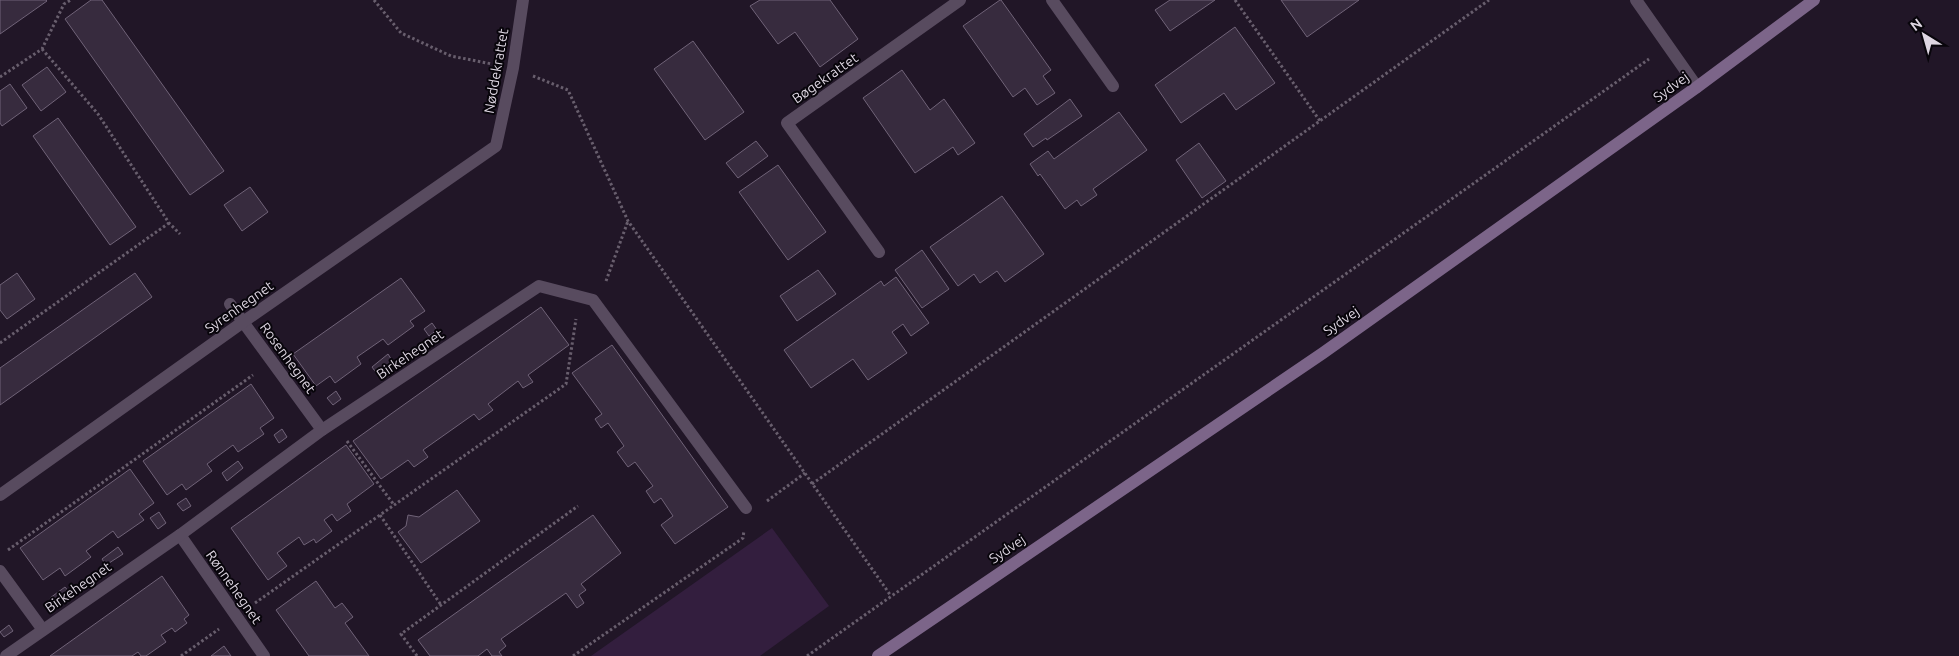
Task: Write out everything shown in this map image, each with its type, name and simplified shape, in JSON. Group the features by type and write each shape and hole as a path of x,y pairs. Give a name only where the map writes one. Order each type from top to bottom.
{"main road":[{"name":"Sydvej","path":"878,656 1323,353 1698,86 1814,0"}],"street":[{"name":"Nøddekrattet","path":"496,146 513,68 523,0"},
{"name":"Bøgekrattet","path":"879,252 787,123 960,0"},
{"path":"1052,0 1113,86"},
{"path":"1636,0 1698,86"},
{"name":"Syrenhegnet","path":"0,495 243,322 496,146"},
{"name":"Birkehegnet","path":"6,656 180,535 322,430 539,286 593,300 746,508"},
{"name":"Rosenhegnet","path":"230,304 322,430"},
{"name":"Rønnehegnet","path":"180,535 264,656"},
{"name":"Birkehegnet","path":"0,571 42,630"}],"path":[{"path":"0,77 42,49 64,4 71,0"},
{"path":"374,0 401,33 451,56 513,68 568,90 628,221 891,596"},
{"path":"1235,0 1320,121"},
{"path":"812,484 1489,0"},
{"path":"807,656 1668,45"},
{"path":"42,49 98,114 169,223 180,234"},
{"path":"597,305 628,221"},
{"path":"0,343 169,223"},
{"path":"181,656 566,384 579,295"},
{"path":"0,555 272,362"},
{"path":"334,423 394,505"},
{"path":"573,656 743,538 746,508 757,509 805,473"},
{"path":"417,656 401,634 578,506"},
{"path":"380,516 441,605"}],"shaded area":[{"path":"772,528 829,606 760,656 591,656"}],"building":[{"path":"0,0 46,0 47,1 0,34"},
{"path":"91,0 102,0 224,171 190,195 65,19"},
{"path":"760,0 830,0 858,39 820,67 795,32 778,44 750,6"},
{"path":"1000,0 1051,70 1043,76 1055,93 1037,105 1025,88 1013,97 963,26"},
{"path":"1170,0 1215,0 1170,31 1155,10"},
{"path":"1281,0 1359,0 1307,37"},
{"path":"1235,27 1275,83 1236,110 1224,93 1181,123 1155,85"},
{"path":"693,41 744,112 705,140 654,69"},
{"path":"47,67 66,92 41,111 22,85"},
{"path":"902,70 930,110 944,99 975,143 958,155 953,147 915,173 863,98"},
{"path":"10,84 27,108 2,126 0,123 0,91"},
{"path":"1070,99 1082,116 1047,140 1046,138 1033,147 1024,134"},
{"path":"1119,112 1147,150 1093,189 1097,195 1081,206 1077,200 1065,209 1040,174 1038,176 1030,164 1048,151 1054,159"},
{"path":"58,118 136,227 110,245 33,136"},
{"path":"756,141 768,156 738,178 726,163"},
{"path":"1199,143 1226,181 1202,198 1176,160"},
{"path":"778,165 826,232 788,260 739,192"},
{"path":"250,187 268,212 242,231 224,205"},
{"path":"1002,196 1044,254 1005,282 997,271 980,283 974,274 958,286 930,247"},
{"path":"922,250 949,289 922,308 895,270"},
{"path":"818,270 836,294 797,321 780,296"},
{"path":"17,273 35,299 7,319 0,310 0,285"},
{"path":"135,273 152,297 0,405 0,368"},
{"path":"896,277 929,323 911,336 903,324 892,332 907,353 868,380 853,359 811,388 784,350 881,281 884,286"},
{"path":"401,278 425,311 410,321 414,326 388,345 383,339 357,357 361,364 335,383 330,376 316,386 293,354"},
{"path":"541,307 569,345 528,375 533,382 523,388 518,381 488,404 493,410 479,420 474,414 423,450 428,457 414,467 408,460 381,479 353,441"},
{"path":"432,323 437,330 429,336 424,329"},
{"path":"612,345 728,507 675,544 661,525 673,516 661,498 654,503 646,491 653,486 635,462 628,467 617,452 624,446 608,423 601,428 595,419 602,414 572,373"},
{"path":"388,354 393,362 377,374 372,367"},
{"path":"251,384 274,418 260,428 264,434 238,452 233,445 207,464 212,471 186,490 182,484 167,495 143,461"},
{"path":"336,391 341,399 333,405 327,398"},
{"path":"282,429 287,437 279,443 274,435"},
{"path":"346,445 374,484 347,504 351,511 337,521 332,514 324,520 332,531 316,543 314,539 304,545 299,537 277,553 287,566 268,580 231,528"},
{"path":"238,461 243,468 227,481 222,473"},
{"path":"130,469 154,503 139,514 144,520 118,538 113,531 86,551 91,557 65,576 60,568 43,580 20,548"},
{"path":"457,490 480,521 421,563 398,532 406,526 408,515 419,517"},
{"path":"186,498 191,506 183,511 177,504"},
{"path":"159,512 166,523 158,529 150,518"},
{"path":"593,515 621,553 581,584 586,590 579,595 584,603 577,608 566,593 501,639 506,646 499,652 502,656 492,656 487,649 478,656 430,656 418,640"},
{"path":"118,547 123,554 106,565 102,559"},
{"path":"162,576 189,615 184,619 187,623 175,632 172,628 161,635 166,642 146,656 141,656 138,652 132,656 50,656"},
{"path":"316,581 335,608 342,603 353,617 345,623 369,656 309,656 276,610"},
{"path":"65,587 70,593 54,604 50,598"},
{"path":"9,625 13,631 4,637 0,632"},
{"path":"224,646 231,656 211,656"}]}
